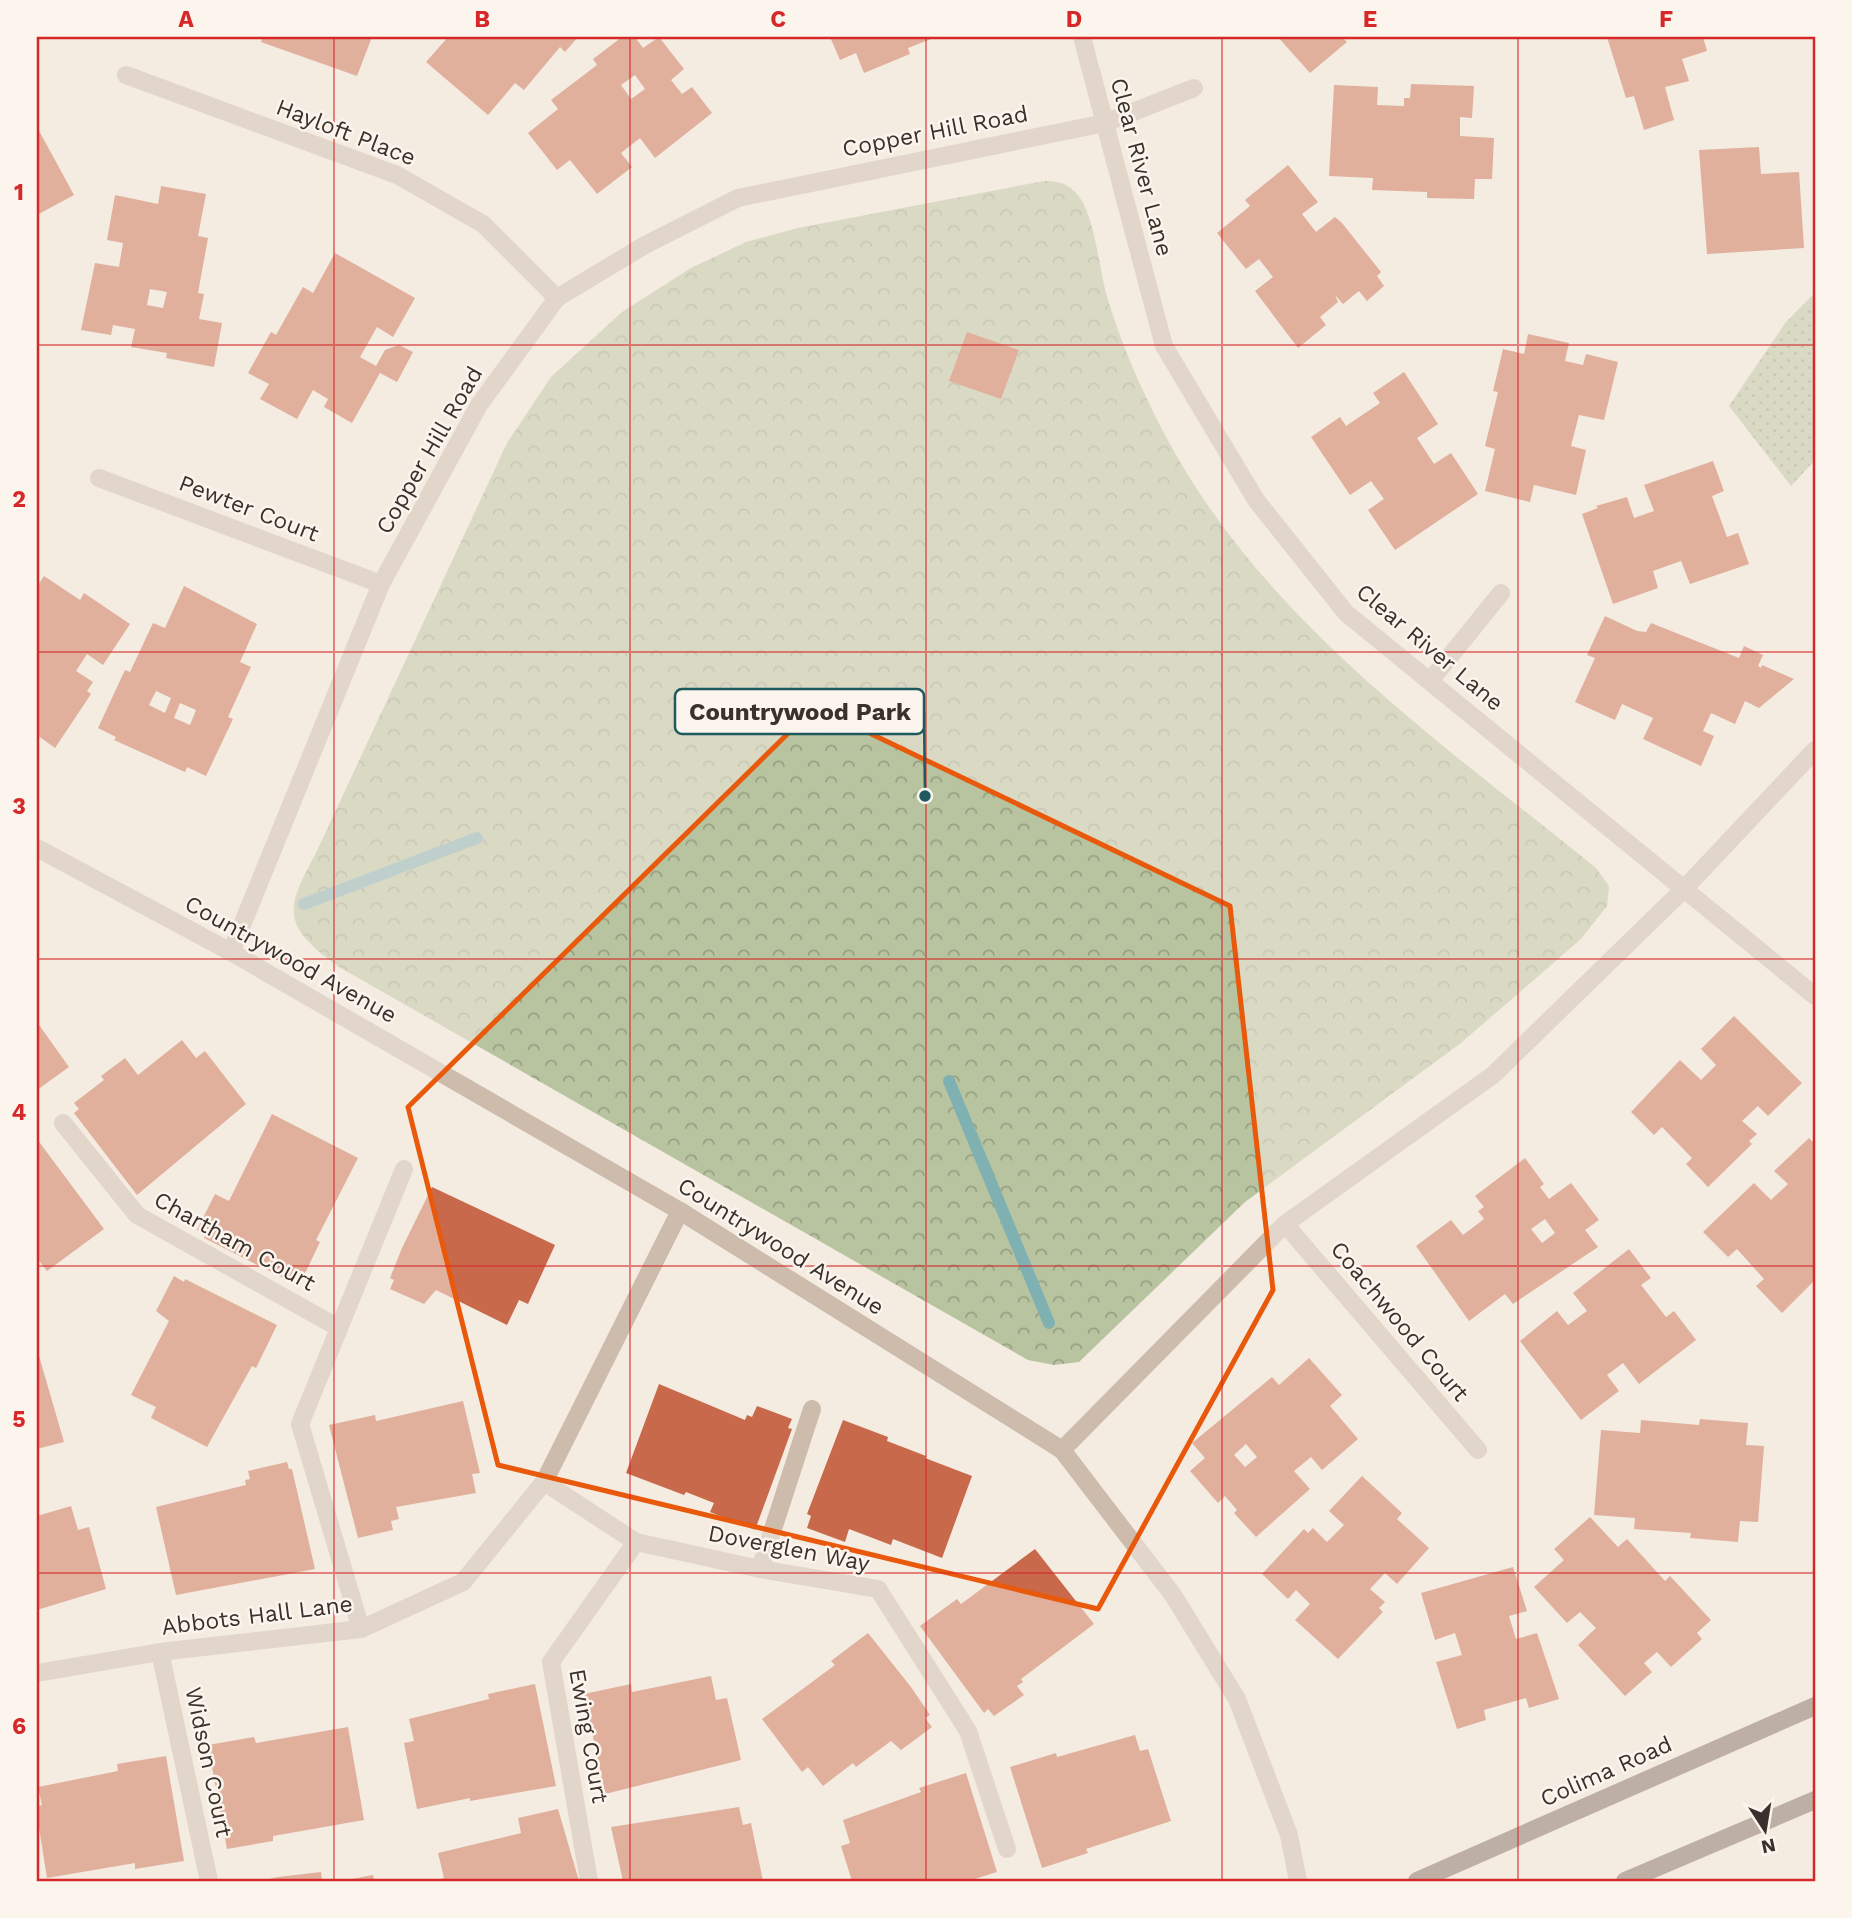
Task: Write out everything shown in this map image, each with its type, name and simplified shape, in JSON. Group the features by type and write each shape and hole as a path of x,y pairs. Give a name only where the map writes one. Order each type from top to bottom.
{"main road":[{"name":"Colima Road","path":"1417,1881 1815,1706"},
{"path":"1625,1881 1815,1800"}],"street":[{"name":"Clear River Lane","path":"1082,37 1164,346 1264,509 1346,613 1815,996"},
{"name":"Hayloft Place","path":"126,75 397,174 483,224 557,299"},
{"name":"Copper Hill Road","path":"232,952 381,584 479,405 557,299 645,245 738,198 1105,123 1194,88"},
{"name":"Pewter Court","path":"99,478 381,584"},
{"path":"1430,681 1501,593"},
{"path":"1062,1450 1285,1224 1493,1075 1683,890 1815,750"},
{"name":"Countrywood Avenue","path":"37,848 232,952 680,1211 1062,1450 1173,1595 1237,1699 1289,1835 1298,1881"},
{"name":"Chartham Court","path":"63,1123 137,1216 340,1328"},
{"path":"361,1629 300,1424 404,1169"},
{"name":"Abbots Hall Lane","path":"37,1673 160,1652 361,1629 463,1582 544,1482 680,1211"},
{"name":"Coachwood Court","path":"1285,1224 1478,1450"},
{"path":"760,1569 812,1409"},
{"name":"Doverglen Way","path":"544,1482 636,1542 760,1569 878,1589 968,1731 1007,1849"},
{"name":"Ewing Court","path":"589,1881 551,1662 636,1542"},
{"name":"Widson Court","path":"160,1652 209,1881"}],"highlighted area":[{"path":"815,707 1230,906 1273,1290 1098,1609 498,1465 408,1107"}],"green space":[{"path":"1044,181 1064,184 1080,198 1090,220 1114,320 1147,399 1176,455 1216,518 1262,576 1312,629 1366,680 1422,729 1596,868 1609,886 1607,906 1581,939 1461,1043 1245,1202 1079,1362 1054,1365 1028,1360 339,967 308,941 294,917 294,905 305,875 507,443 551,377 622,312 691,268 746,242 798,228"},
{"path":"1815,293 1815,460 1791,486 1729,406 1786,322"}],"building":[{"path":"263,37 372,37 357,76 261,42"},
{"path":"448,37 578,37 565,52 560,47 524,90 515,83 488,115 426,62"},
{"path":"622,37 635,37 643,48 659,37 684,69 671,80 682,94 692,87 712,113 655,158 640,138 621,153 632,167 597,194 570,160 557,170 528,133 558,109 551,100 597,65 593,59","holes":["635,75 645,89 631,99 621,85"]},
{"path":"830,37 936,37 908,48 910,54 864,73 856,53 840,60"},
{"path":"1278,37 1342,37 1347,42 1310,73"},
{"path":"1607,37 1703,37 1707,51 1682,59 1689,81 1665,87 1674,120 1644,130 1634,96 1626,98"},
{"path":"1411,84 1474,86 1472,118 1460,117 1460,136 1494,138 1492,179 1475,179 1474,199 1427,198 1427,192 1372,190 1373,178 1329,176 1334,85 1378,87 1377,105 1404,106 1404,98 1410,98"},
{"path":"37,127 74,195 37,215"},
{"path":"1759,147 1761,174 1799,172 1804,248 1707,254 1699,150"},
{"path":"1288,165 1318,202 1302,214 1316,232 1335,217 1381,272 1377,276 1384,286 1367,301 1359,291 1343,304 1335,295 1338,302 1320,317 1326,325 1298,348 1255,291 1273,277 1259,259 1246,269 1217,233 1250,206 1245,200"},
{"path":"161,186 206,194 198,236 208,238 198,293 204,294 199,319 222,323 214,367 166,358 167,353 131,347 135,329 113,325 111,335 81,330 95,263 119,267 123,243 107,240 115,195 158,204","holes":["150,289 167,292 163,308 147,305"]},
{"path":"335,253 415,298 393,337 377,327 360,357 376,366 385,350 399,345 413,352 397,382 380,373 352,423 324,407 328,399 313,390 297,419 260,399 269,384 248,373 271,332 276,335 303,287 313,293"},
{"path":"967,332 1019,350 1001,399 949,381"},
{"path":"1528,334 1569,343 1565,361 1583,365 1586,354 1618,362 1604,420 1579,415 1571,446 1586,450 1576,495 1534,485 1530,502 1485,491 1495,449 1485,446 1498,392 1493,391 1503,349 1524,354"},
{"path":"1404,372 1438,424 1417,438 1434,464 1451,453 1478,494 1395,550 1368,510 1384,499 1371,481 1350,495 1311,437 1340,417 1346,426 1380,403 1373,393"},
{"path":"1713,461 1724,491 1712,496 1727,537 1738,533 1749,564 1690,584 1681,561 1653,571 1658,588 1613,604 1582,514 1598,508 1596,506 1627,497 1634,518 1654,511 1644,485"},
{"path":"44,576 80,600 84,593 130,624 103,665 87,654 76,671 93,682 87,691 91,694 55,748 37,735 37,587"},
{"path":"184,586 257,624 240,662 251,667 228,717 233,719 206,776 187,767 185,772 114,740 116,737 98,728 125,670 130,672 153,623 165,628","holes":["156,691 171,698 165,713 149,705","180,703 196,710 190,725 174,718"]},
{"path":"1605,616 1637,631 1646,632 1651,623 1739,658 1744,646 1763,655 1758,666 1761,668 1762,665 1794,679 1759,708 1745,701 1735,724 1711,713 1703,731 1714,736 1701,766 1643,739 1653,718 1622,704 1615,720 1575,702 1595,658 1587,655"},
{"path":"1734,1016 1802,1083 1768,1116 1758,1106 1742,1121 1757,1134 1749,1141 1752,1144 1708,1187 1686,1164 1692,1158 1662,1127 1654,1135 1631,1112 1680,1060 1701,1080 1716,1065 1701,1049"},
{"path":"37,1022 69,1067 37,1090"},
{"path":"182,1040 196,1058 205,1051 246,1104 137,1195 74,1113 79,1109 74,1103 104,1080 101,1076 125,1058 138,1075"},
{"path":"272,1114 358,1158 316,1240 320,1242 299,1286 204,1238 206,1234 197,1230 215,1194 229,1201"},
{"path":"1809,1138 1815,1144 1815,1280 1782,1313 1756,1286 1764,1279 1737,1249 1728,1257 1703,1232 1754,1183 1771,1200 1788,1184 1774,1171"},
{"path":"37,1139 104,1229 47,1271 37,1258"},
{"path":"1525,1158 1544,1184 1540,1187 1549,1199 1571,1183 1599,1220 1585,1230 1598,1247 1513,1304 1505,1294 1469,1321 1416,1246 1451,1220 1463,1235 1484,1219 1478,1211 1484,1207 1475,1196","holes":["1545,1219 1555,1233 1542,1243 1531,1229"]},
{"path":"432,1187 555,1245 528,1304 519,1300 507,1325 436,1290 424,1304 390,1289 394,1280 390,1278 402,1248"},
{"path":"1629,1249 1651,1278 1641,1285 1666,1317 1674,1311 1696,1340 1639,1384 1623,1363 1607,1375 1619,1391 1581,1420 1520,1341 1557,1311 1568,1325 1587,1311 1573,1293"},
{"path":"174,1276 277,1325 256,1368 252,1366 207,1447 151,1418 156,1407 131,1395 169,1321 156,1311"},
{"path":"37,1349 64,1442 37,1449"},
{"path":"1309,1358 1342,1395 1330,1406 1358,1439 1322,1470 1311,1457 1294,1471 1310,1489 1256,1537 1234,1513 1237,1510 1225,1496 1218,1503 1190,1471 1205,1458 1192,1443 1272,1377 1279,1385","holes":["1246,1444 1257,1457 1245,1467 1234,1455"]},
{"path":"659,1384 745,1420 747,1415 752,1417 757,1406 792,1419 788,1428 792,1429 755,1530 710,1512 714,1503 686,1492 684,1495 626,1473"},
{"path":"463,1401 480,1473 472,1474 476,1493 396,1507 399,1519 391,1521 393,1530 358,1538 329,1425 375,1415 376,1421"},
{"path":"1700,1419 1748,1423 1746,1445 1764,1446 1758,1522 1740,1521 1738,1542 1690,1538 1691,1533 1634,1529 1635,1518 1594,1515 1601,1430 1640,1433 1641,1420 1699,1425"},
{"path":"843,1420 888,1437 887,1441 972,1476 942,1558 893,1539 891,1545 849,1529 845,1542 807,1528 811,1516 807,1514"},
{"path":"287,1462 289,1469 292,1469 315,1569 176,1595 156,1507 246,1485 245,1480 250,1479 248,1471"},
{"path":"1362,1476 1402,1513 1397,1519 1429,1548 1397,1584 1385,1573 1370,1589 1385,1602 1379,1608 1383,1612 1338,1659 1295,1620 1310,1604 1296,1590 1288,1599 1262,1574 1304,1529 1308,1533 1313,1528 1327,1542 1344,1525 1329,1511"},
{"path":"71,1506 78,1530 89,1527 106,1589 37,1610 37,1516"},
{"path":"1590,1517 1618,1547 1627,1539 1665,1581 1670,1576 1711,1620 1697,1633 1702,1639 1671,1667 1657,1652 1644,1663 1652,1672 1625,1696 1578,1645 1596,1628 1580,1612 1567,1623 1534,1587 1564,1560 1554,1549"},
{"path":"1035,1549 1094,1624 1021,1679 1023,1682 1017,1686 1024,1695 994,1716 988,1709 984,1713 920,1626 957,1599 961,1604"},
{"path":"1513,1567 1527,1611 1509,1616 1516,1639 1537,1633 1559,1699 1529,1708 1526,1698 1484,1710 1486,1720 1457,1729 1436,1662 1462,1655 1455,1633 1435,1640 1421,1593"},
{"path":"868,1633 911,1687 930,1715 925,1718 932,1727 901,1750 891,1741 856,1767 853,1763 823,1786 808,1767 802,1772 762,1719 835,1665 831,1661"},
{"path":"711,1676 716,1700 727,1698 741,1760 605,1794 584,1694 631,1684 632,1692"},
{"path":"535,1684 556,1786 470,1801 470,1798 417,1809 404,1743 414,1741 409,1719 489,1699 488,1694"},
{"path":"348,1727 364,1820 273,1836 273,1841 227,1849 208,1745 254,1737 256,1743"},
{"path":"1135,1735 1140,1751 1148,1749 1171,1821 1086,1849 1088,1853 1042,1868 1010,1767 1056,1753 1057,1757"},
{"path":"166,1756 184,1861 135,1869 135,1863 47,1878 37,1815 37,1807 42,1805 38,1787 118,1771 117,1764"},
{"path":"966,1773 997,1872 968,1881 852,1881 841,1846 850,1843 843,1820 921,1792 919,1788"},
{"path":"739,1807 743,1825 751,1823 763,1881 623,1881 611,1827"},
{"path":"558,1809 579,1881 434,1881 444,1878 438,1853 521,1833 518,1818"},
{"path":"321,1872 322,1881 260,1881 278,1877"},
{"path":"373,1875 374,1881 347,1880"}],"waterway":[{"path":"304,904 477,838"},
{"path":"949,1081 1049,1323"}],"place":[{"name":"Countrywood Park","path":"925,796"}]}
